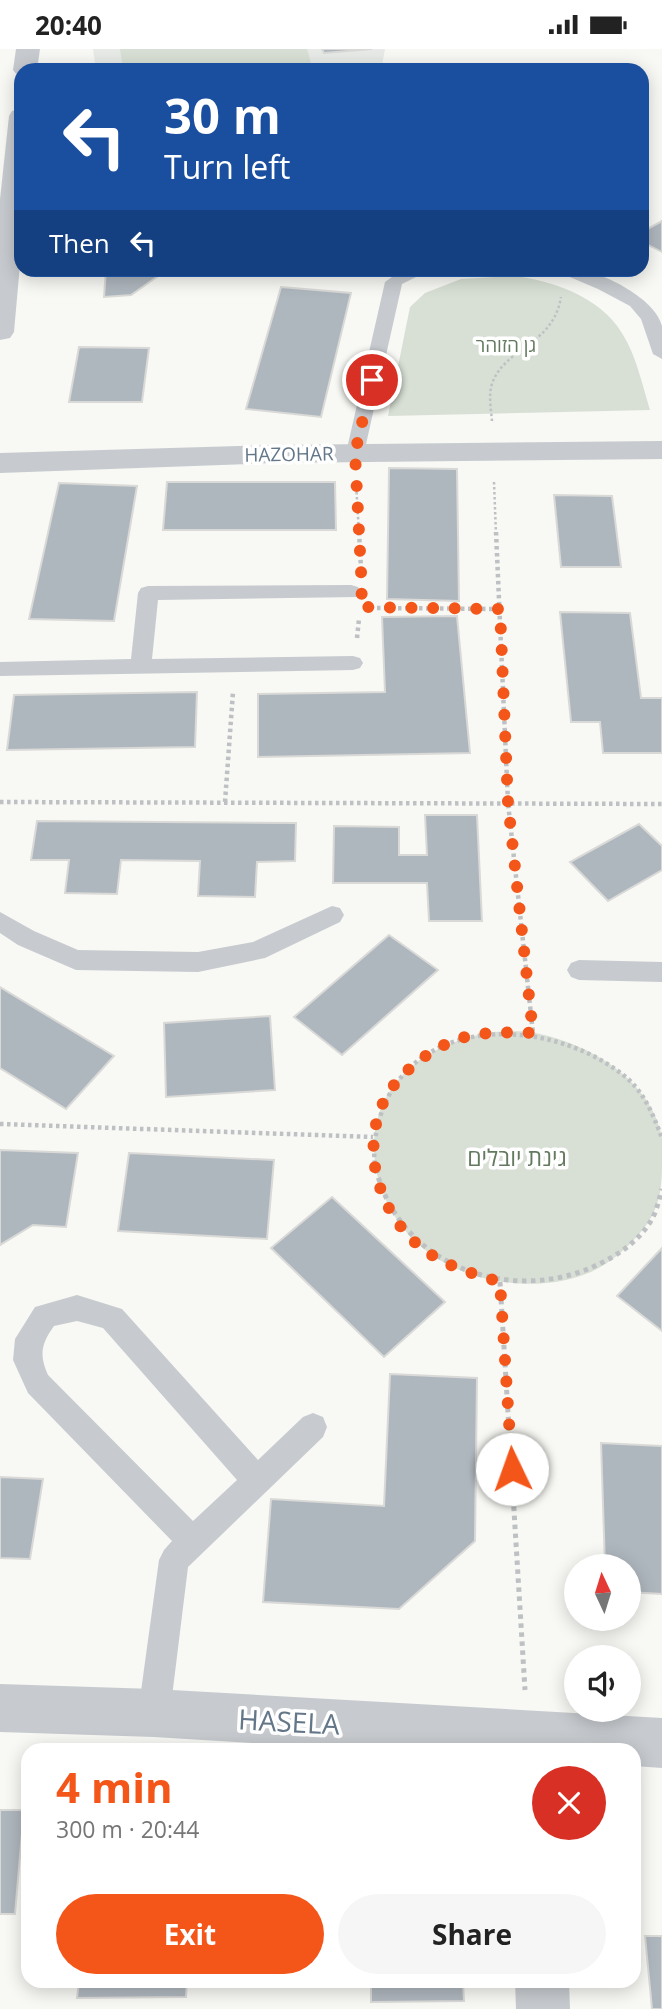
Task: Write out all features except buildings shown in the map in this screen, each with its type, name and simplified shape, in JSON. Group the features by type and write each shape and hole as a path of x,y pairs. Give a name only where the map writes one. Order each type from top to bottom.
{"street":[{"path":"0,332 14,188"},
{"name":"HAZOHAR","path":"0,463 355,453 662,450"},
{"name":"HASELA","path":"0,1709 154,1713 528,1743 662,1743"},
{"path":"542,1988 543,2009"}],"lane":[{"path":"355,453 394,282 402,277"},
{"path":"589,277 642,307 657,326 662,355"},
{"path":"141,667 148,593 357,592"},
{"path":"0,669 354,663"},
{"path":"0,921 26,938 76,960 198,962 257,951 332,915"},
{"path":"579,970 662,972"},
{"path":"193,1542 38,1384 27,1360 29,1339 45,1316 77,1308 112,1318 257,1481"},
{"path":"154,1713 174,1560 313,1427"}],"path":[{"path":"533,1033 508,803 492,385 499,372 515,356 545,334 561,307 561,290"},
{"path":"355,453 357,592 360,607 500,609"},
{"path":"0,802 662,804"},
{"path":"662,1138 651,1108 629,1080 601,1058 580,1047 533,1033 488,1032 446,1044 411,1067 385,1099 373,1137 375,1175 391,1212 418,1244 456,1269 500,1282 548,1283 591,1272 628,1248 653,1216 662,1189"},
{"path":"0,1124 373,1137"},
{"path":"500,1282 528,1743"}],"shaded area":[{"path":"93,49 385,49 382,63 95,63"}],"green space":[{"path":"120,49 307,49 311,63 122,63"},
{"name":"גן הזוהר","path":"461,279 532,279 565,288 594,304 618,327 627,342 650,410 388,416 410,307 425,293"},
{"name":"גינת יובלים","path":"488,1032 535,1033 576,1045 596,1055 615,1067 631,1082 656,1117 662,1138 661,1182 656,1206 649,1221 633,1241 591,1272 570,1279 524,1284 477,1276 435,1257 417,1243 400,1224 387,1202 378,1179 374,1155 375,1131 381,1108 393,1086 411,1067 429,1054 457,1041"}],"route":[{"path":"372,380 355,453 362,591 360,607 500,609 508,803 533,1033 488,1032 446,1044 411,1067 385,1099 373,1137 375,1175 391,1212 418,1244 456,1269 500,1282 512,1469"}]}
